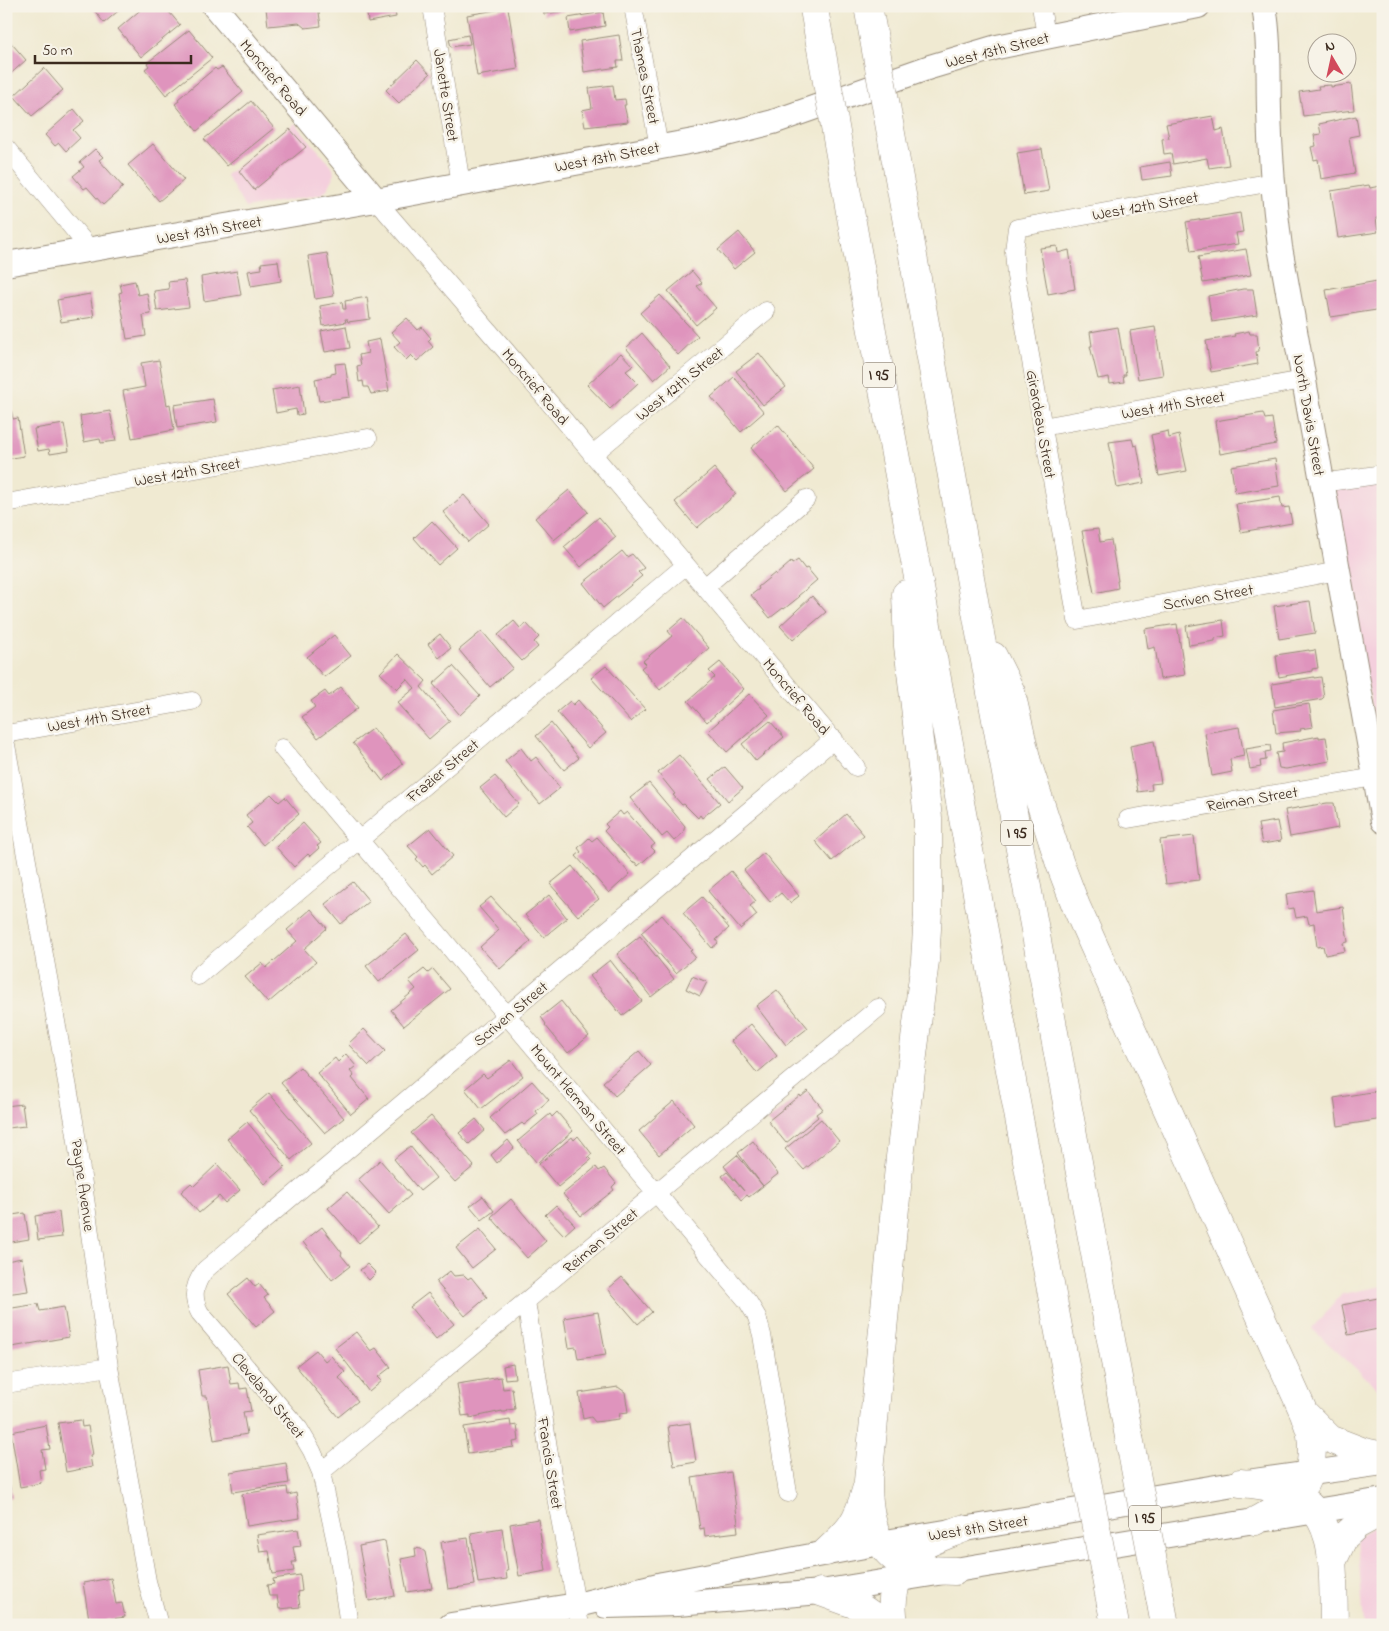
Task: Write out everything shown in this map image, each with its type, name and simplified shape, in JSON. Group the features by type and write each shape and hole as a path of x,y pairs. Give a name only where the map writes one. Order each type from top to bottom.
{"highway":[{"name":"I 95","path":"868,6 979,628 1165,1625"},
{"name":"I 95","path":"814,8 903,505 1113,1614"},
{"path":"900,1572 880,1543 868,1504 868,1482 900,1157 925,961 928,913 928,818 908,646 903,505"},
{"path":"979,628 1012,692 1027,762 1060,864 1076,906 1304,1413 1311,1434 1312,1450 1307,1493 1324,1526 1332,1560 1334,1625"},
{"path":"1304,1413 1330,1438 1364,1452 1383,1456"},
{"path":"826,1552 849,1531 860,1512 868,1482"},
{"path":"1240,1483 1264,1485 1307,1493"},
{"path":"1255,1521 1307,1493"},
{"path":"1332,1560 1344,1537 1357,1525 1383,1511"},
{"path":"895,1625 892,1598 900,1572 916,1551 934,1541 962,1530"},
{"path":"900,1572 920,1569 955,1571"},
{"path":"821,1592 857,1605 886,1625"}],"street":[{"name":"Moncrief Road","path":"214,6 856,767"},
{"path":"231,6 236,32"},
{"name":"Janette Street","path":"432,6 461,184"},
{"name":"Thames Street","path":"633,6 659,147"},
{"path":"1041,6 1046,36"},
{"name":"West 13th Street","path":"6,264 376,200 715,137 773,122 959,58 997,47 1198,6"},
{"name":"North Davis Street","path":"1264,6 1268,29 1269,110 1273,182 1280,247 1383,821"},
{"path":"6,148 90,249"},
{"name":"West 12th Street","path":"1017,228 1273,182"},
{"name":"Girardeau Street","path":"1017,228 1014,251 1016,276 1077,620"},
{"name":"West 12th Street","path":"592,454 766,311"},
{"name":"West 11th Street","path":"1042,427 1303,380"},
{"name":"West 12th Street","path":"6,503 368,438"},
{"path":"1322,483 1383,474"},
{"path":"704,587 806,498"},
{"name":"Frazier Street","path":"198,976 686,565"},
{"name":"Scriven Street","path":"1077,620 1338,571"},
{"name":"West 11th Street","path":"6,734 192,701"},
{"name":"Scriven Street","path":"194,1292 197,1281 204,1270 834,739"},
{"name":"Payne Avenue","path":"6,745 74,1121 110,1367 147,1580 158,1625"},
{"name":"Mount Herman Street","path":"282,748 748,1302 757,1317 762,1335 788,1493"},
{"name":"Reiman Street","path":"1128,819 1375,778"},
{"name":"Reiman Street","path":"321,1472 878,1008"},
{"name":"Cleveland Street","path":"194,1292 195,1304 200,1313 299,1428 312,1451 321,1472 338,1552 349,1625"},
{"name":"Francis Street","path":"526,1302 553,1481 578,1615"},
{"path":"6,1384 110,1367"},
{"path":"1307,1493 1383,1463"},
{"name":"West 8th Street","path":"578,1615 663,1584 826,1552 1240,1483"},
{"path":"1307,1493 1383,1500"},
{"path":"955,1571 1255,1521"},
{"name":"West 8th Street","path":"452,1625 578,1615 628,1607 821,1592 900,1572"}],"shaded area":[{"path":"295,123 333,168 334,175 329,187 322,194 245,208 226,175"},
{"path":"1383,481 1383,771 1333,489"},
{"path":"1383,1286 1383,1393 1312,1329 1342,1294"},
{"path":"1383,1520 1383,1625 1364,1625 1357,1538"}],"building":[{"path":"91,6 124,6 104,23"},
{"path":"145,6 164,6 180,25 141,57 118,29"},
{"path":"318,6 321,26 305,28 299,23 268,26 266,8"},
{"path":"366,6 394,6 396,17 368,22"},
{"path":"543,6 591,6 592,7 544,14"},
{"path":"508,8 518,69 477,76 467,15"},
{"path":"603,12 605,26 570,32 568,18"},
{"path":"189,30 212,58 166,95 145,69 149,66 147,63"},
{"path":"468,35 470,44 451,47 449,39"},
{"path":"619,35 623,61 617,61 618,67 584,72 580,41"},
{"path":"6,37 26,60 6,78"},
{"path":"417,60 430,74 399,103 386,90"},
{"path":"222,67 243,92 197,131 175,104 179,101 178,99 215,68 217,70"},
{"path":"44,68 63,90 32,116 14,96"},
{"path":"1351,84 1354,110 1303,116 1299,92 1319,89 1318,86 1331,85 1331,87"},
{"path":"613,85 615,100 625,99 626,105 624,105 628,122 585,127 582,110 592,108 589,88"},
{"path":"251,101 274,128 227,166 204,139"},
{"path":"74,109 84,121 73,130 80,138 66,151 59,143 55,146 45,135"},
{"path":"1213,116 1216,131 1223,129 1229,165 1209,168 1207,158 1173,164 1171,153 1164,154 1162,139 1169,138 1166,124"},
{"path":"1356,116 1359,135 1349,137 1355,173 1321,179 1318,159 1314,160 1311,147 1316,146 1314,135 1321,134 1319,124"},
{"path":"290,129 306,147 254,190 239,171"},
{"path":"153,144 184,180 159,201 128,165"},
{"path":"95,149 103,157 99,160 123,187 103,205 87,187 84,189 73,176 84,167 80,162"},
{"path":"1042,149 1049,191 1024,195 1017,153"},
{"path":"1170,162 1172,176 1142,180 1140,167"},
{"path":"1369,185 1370,188 1380,186 1383,217 1376,218 1378,232 1338,238 1331,191"},
{"path":"1240,213 1243,232 1236,233 1238,244 1191,251 1186,222"},
{"path":"739,232 755,252 734,269 718,250"},
{"path":"1057,246 1058,253 1069,250 1075,289 1048,294 1040,248"},
{"path":"1246,249 1251,275 1203,283 1198,257"},
{"path":"327,253 334,296 315,299 308,256"},
{"path":"278,261 281,281 251,286 248,271 262,269 261,263"},
{"path":"237,271 241,295 204,301 201,277"},
{"path":"692,271 702,283 697,286 716,308 696,325 668,291"},
{"path":"185,280 189,307 157,311 154,291 169,289 168,282"},
{"path":"1383,280 1383,309 1331,317 1326,290"},
{"path":"135,281 138,295 147,293 151,314 143,315 146,336 127,339 119,293 122,292 120,284"},
{"path":"1243,289 1253,289 1257,315 1212,322 1208,296"},
{"path":"90,294 94,317 61,322 57,300"},
{"path":"660,295 698,336 678,355 640,313"},
{"path":"367,297 370,319 348,322 345,319 346,322 323,326 320,306 342,302 343,309 346,309 345,301"},
{"path":"407,318 418,330 422,327 431,338 428,341 433,347 417,361 411,355 406,360 394,347 400,342 391,332"},
{"path":"346,326 350,348 325,352 321,331"},
{"path":"1118,327 1126,375 1123,375 1124,382 1110,384 1109,377 1098,379 1090,346 1092,346 1090,332"},
{"path":"1155,327 1163,375 1138,379 1130,331"},
{"path":"1249,331 1250,334 1257,334 1259,351 1256,352 1258,364 1211,372 1206,341 1235,336 1234,334"},
{"path":"642,333 670,366 654,380 626,348"},
{"path":"380,339 389,391 371,394 368,387 364,387 363,381 359,382 357,366 361,365 359,355 368,353 366,342"},
{"path":"621,353 633,366 626,371 638,383 610,409 587,385"},
{"path":"759,353 786,387 763,405 736,371"},
{"path":"159,360 167,405 170,404 174,430 132,438 123,391 145,387 141,363"},
{"path":"345,363 350,397 319,401 315,379 331,376 331,374 336,373 335,364"},
{"path":"734,377 764,412 741,432 711,397"},
{"path":"300,385 304,414 297,415 296,409 276,413 272,390"},
{"path":"213,399 217,422 177,428 174,405"},
{"path":"11,409 13,419 18,418 24,456 6,459 6,410"},
{"path":"110,411 116,441 101,443 100,439 84,442 80,416"},
{"path":"1263,413 1265,419 1272,418 1276,444 1220,454 1215,421"},
{"path":"64,424 69,451 50,454 49,449 38,451 34,429"},
{"path":"778,425 814,469 787,491 751,448"},
{"path":"1168,431 1169,438 1179,435 1187,471 1159,476 1151,435"},
{"path":"1132,439 1134,446 1137,445 1144,483 1117,488 1109,442"},
{"path":"1275,459 1279,486 1235,493 1231,466"},
{"path":"714,468 736,494 697,528 675,502"},
{"path":"569,490 588,512 554,540 535,518"},
{"path":"464,495 489,524 468,542 443,512"},
{"path":"1280,497 1282,508 1289,507 1292,523 1241,532 1236,504"},
{"path":"599,517 616,537 581,567 564,547"},
{"path":"432,521 457,548 438,565 414,538"},
{"path":"1098,529 1100,542 1111,540 1118,588 1094,593 1082,531"},
{"path":"622,551 627,557 632,554 644,568 638,572 642,576 603,608 583,583"},
{"path":"798,560 817,580 799,597 770,618 751,595 775,573 776,575 791,562 792,564"},
{"path":"812,596 826,612 793,640 780,626"},
{"path":"1310,601 1315,633 1279,639 1274,606"},
{"path":"683,618 709,648 660,690 641,668 646,664 643,661 672,636 668,631"},
{"path":"1223,620 1225,636 1215,638 1215,641 1189,645 1186,626"},
{"path":"514,621 520,628 526,623 539,637 534,642 538,647 522,661 498,635"},
{"path":"1177,624 1185,675 1160,679 1155,647 1148,649 1145,629"},
{"path":"482,631 513,668 490,687 459,650"},
{"path":"440,634 451,648 439,658 428,644"},
{"path":"334,635 351,656 324,677 307,657"},
{"path":"1315,650 1318,668 1312,669 1312,671 1279,677 1276,655"},
{"path":"398,654 426,681 421,687 450,721 429,739 397,703 415,688 407,679 397,689 380,673"},
{"path":"720,662 744,689 707,722 688,701 715,677 709,671"},
{"path":"453,666 480,696 460,715 433,684"},
{"path":"606,666 645,709 631,722 591,678"},
{"path":"1321,677 1324,697 1322,699 1275,707 1272,684"},
{"path":"341,687 358,708 318,738 302,717 315,707 311,701 325,691 329,696"},
{"path":"749,694 769,715 727,752 708,731"},
{"path":"578,700 606,733 588,748 557,712 570,701 573,705"},
{"path":"1309,704 1313,727 1300,729 1301,731 1276,733 1273,710"},
{"path":"770,721 784,737 756,761 742,744"},
{"path":"551,723 579,758 564,770 536,736"},
{"path":"1239,727 1244,756 1230,759 1232,772 1212,776 1205,733"},
{"path":"373,728 403,764 383,781 353,743"},
{"path":"1319,736 1319,738 1326,737 1330,761 1286,769 1279,768 1276,753 1283,752 1282,743"},
{"path":"1154,741 1161,783 1151,784 1152,790 1138,792 1130,746"},
{"path":"1270,745 1271,751 1265,752 1266,760 1260,761 1261,767 1250,769 1246,749"},
{"path":"521,748 531,761 536,757 560,788 540,804 505,761"},
{"path":"679,755 720,803 702,818 700,815 698,818 684,804 682,805 658,773"},
{"path":"725,767 743,788 728,801 710,779"},
{"path":"495,776 519,804 504,817 480,788"},
{"path":"649,783 685,826 683,833 674,841 667,833 662,837 630,798"},
{"path":"271,794 279,802 285,797 299,814 263,845 247,827 252,823 246,815"},
{"path":"1334,803 1338,828 1290,837 1285,810"},
{"path":"620,811 623,815 627,812 655,844 651,847 655,851 638,866 604,831 608,827 605,824"},
{"path":"846,814 864,835 832,861 815,841"},
{"path":"1277,821 1281,841 1262,844 1258,824"},
{"path":"303,823 321,843 317,846 319,848 310,856 308,854 294,867 276,847"},
{"path":"430,828 453,856 432,874 425,865 423,867 416,859 418,857 408,846"},
{"path":"1194,836 1199,880 1166,884 1160,840"},
{"path":"597,837 630,874 609,893 576,856 581,852 578,848 589,838 592,841"},
{"path":"764,853 799,896 790,903 781,893 770,902 744,870"},
{"path":"572,866 599,899 578,916 550,884"},
{"path":"731,871 756,901 750,906 757,915 740,929 708,891"},
{"path":"353,882 369,901 341,924 325,904"},
{"path":"1313,890 1316,911 1343,907 1348,942 1343,943 1345,951 1325,955 1323,946 1317,947 1314,923 1309,924 1307,916 1296,918 1294,908 1288,909 1286,894"},
{"path":"549,895 567,918 544,937 525,915"},
{"path":"491,897 531,941 500,969 480,947 499,930 479,907"},
{"path":"702,897 729,928 716,940 718,943 712,948 683,913"},
{"path":"311,909 327,928 304,949 316,962 268,1003 245,977 262,963 266,968 297,941 287,930"},
{"path":"662,915 692,950 690,951 695,957 676,973 641,933"},
{"path":"406,934 419,950 379,982 366,966"},
{"path":"640,936 674,979 651,997 617,954"},
{"path":"610,960 642,1001 622,1016 590,976"},
{"path":"424,969 428,973 433,969 450,989 404,1026 391,1010 416,989 409,981"},
{"path":"692,976 707,982 700,996 686,989"},
{"path":"777,990 808,1028 786,1045 756,1006"},
{"path":"561,1001 589,1036 568,1053 545,1025 541,1017"},
{"path":"751,1024 777,1056 757,1073 731,1041"},
{"path":"364,1029 385,1051 369,1066 348,1044"},
{"path":"639,1051 651,1065 615,1096 603,1082"},
{"path":"346,1054 356,1066 350,1071 354,1076 352,1078 369,1099 351,1114 317,1073 335,1058 338,1062"},
{"path":"511,1060 523,1076 481,1109 465,1089 483,1074 487,1078"},
{"path":"300,1067 344,1118 325,1133 281,1083"},
{"path":"532,1081 549,1100 536,1111 538,1114 524,1125 522,1123 505,1135 490,1118"},
{"path":"1383,1090 1383,1119 1338,1126 1334,1098"},
{"path":"808,1091 823,1109 816,1114 818,1117 786,1143 768,1121 800,1095 801,1097"},
{"path":"269,1093 311,1143 291,1160 249,1110"},
{"path":"674,1101 694,1125 659,1155 639,1131"},
{"path":"22,1104 25,1126 8,1128 8,1133 6,1134 6,1106"},
{"path":"557,1112 573,1131 537,1163 518,1141 550,1114 552,1117"},
{"path":"431,1116 474,1166 455,1182 411,1133"},
{"path":"476,1119 485,1130 469,1144 459,1133"},
{"path":"821,1119 839,1141 804,1170 785,1149"},
{"path":"247,1122 285,1167 265,1184 227,1139"},
{"path":"578,1136 592,1154 588,1157 591,1160 558,1187 539,1164 572,1137 574,1140"},
{"path":"508,1140 514,1148 497,1163 491,1155"},
{"path":"753,1141 778,1174 763,1186 738,1153"},
{"path":"410,1146 436,1178 420,1191 394,1159"},
{"path":"737,1155 763,1186 749,1197 747,1195 741,1200 722,1176 727,1172 744,1191 724,1166"},
{"path":"380,1160 411,1195 389,1214 358,1180"},
{"path":"217,1164 240,1190 225,1203 219,1196 199,1213 181,1192 191,1183 194,1186"},
{"path":"596,1167 599,1171 604,1168 616,1183 612,1187 614,1190 581,1216 563,1194"},
{"path":"347,1192 378,1227 359,1243 328,1208"},
{"path":"483,1196 494,1211 482,1220 470,1206"},
{"path":"511,1199 546,1241 527,1258 491,1217"},
{"path":"556,1205 575,1225 564,1235 545,1215"},
{"path":"59,1212 62,1237 38,1240 35,1216"},
{"path":"25,1213 29,1239 6,1243 6,1216"},
{"path":"322,1227 350,1266 332,1280 303,1242"},
{"path":"480,1229 496,1249 472,1268 456,1248"},
{"path":"22,1258 28,1291 6,1294 6,1261"},
{"path":"367,1264 376,1273 369,1280 360,1270"},
{"path":"450,1271 454,1276 464,1275 468,1279 471,1277 487,1297 465,1316 436,1282"},
{"path":"622,1277 652,1312 638,1324 608,1289"},
{"path":"248,1278 255,1287 259,1284 268,1295 264,1298 275,1311 256,1327 228,1294"},
{"path":"428,1293 454,1324 436,1339 410,1307"},
{"path":"1383,1297 1383,1328 1348,1335 1342,1305"},
{"path":"38,1304 40,1311 64,1307 69,1337 6,1348 6,1309"},
{"path":"598,1312 606,1355 578,1359 576,1347 569,1348 564,1318"},
{"path":"356,1332 371,1351 376,1348 391,1367 378,1377 382,1381 369,1392 335,1348"},
{"path":"316,1350 325,1361 331,1356 345,1372 339,1378 358,1401 338,1417 296,1366"},
{"path":"513,1364 515,1378 505,1379 503,1366"},
{"path":"228,1365 231,1384 239,1383 240,1389 247,1388 251,1411 243,1412 247,1434 214,1440 207,1396 202,1396 198,1370"},
{"path":"501,1377 503,1389 512,1388 515,1409 470,1418 470,1415 462,1416 457,1384"},
{"path":"618,1387 625,1392 628,1412 620,1413 619,1419 595,1422 591,1417 583,1419 579,1393"},
{"path":"81,1420 82,1427 88,1426 93,1455 90,1456 92,1467 66,1472 58,1423"},
{"path":"510,1420 511,1426 517,1425 519,1441 513,1442 514,1447 468,1454 464,1427"},
{"path":"690,1423 696,1462 674,1466 668,1426"},
{"path":"46,1425 50,1449 42,1450 45,1469 39,1470 41,1483 20,1487 11,1432"},
{"path":"286,1463 289,1483 233,1492 230,1472"},
{"path":"6,1467 12,1497 6,1498"},
{"path":"731,1472 738,1532 705,1536 704,1528 700,1529 692,1478"},
{"path":"287,1487 288,1495 296,1493 300,1518 247,1526 242,1494"},
{"path":"538,1519 546,1571 519,1576 510,1524"},
{"path":"502,1528 508,1571 506,1571 507,1579 478,1583 471,1533"},
{"path":"298,1529 301,1546 293,1547 296,1562 292,1562 294,1571 273,1574 269,1551 260,1552 257,1535"},
{"path":"468,1538 475,1585 448,1589 441,1542"},
{"path":"385,1541 395,1596 369,1601 359,1546"},
{"path":"415,1548 425,1552 432,1588 407,1592 401,1559 416,1556"},
{"path":"300,1575 302,1591 298,1592 300,1607 279,1609 277,1596 269,1596 267,1585 274,1584 273,1579"},
{"path":"111,1578 116,1604 122,1603 125,1617 107,1620 108,1623 90,1625 83,1583"}]}
